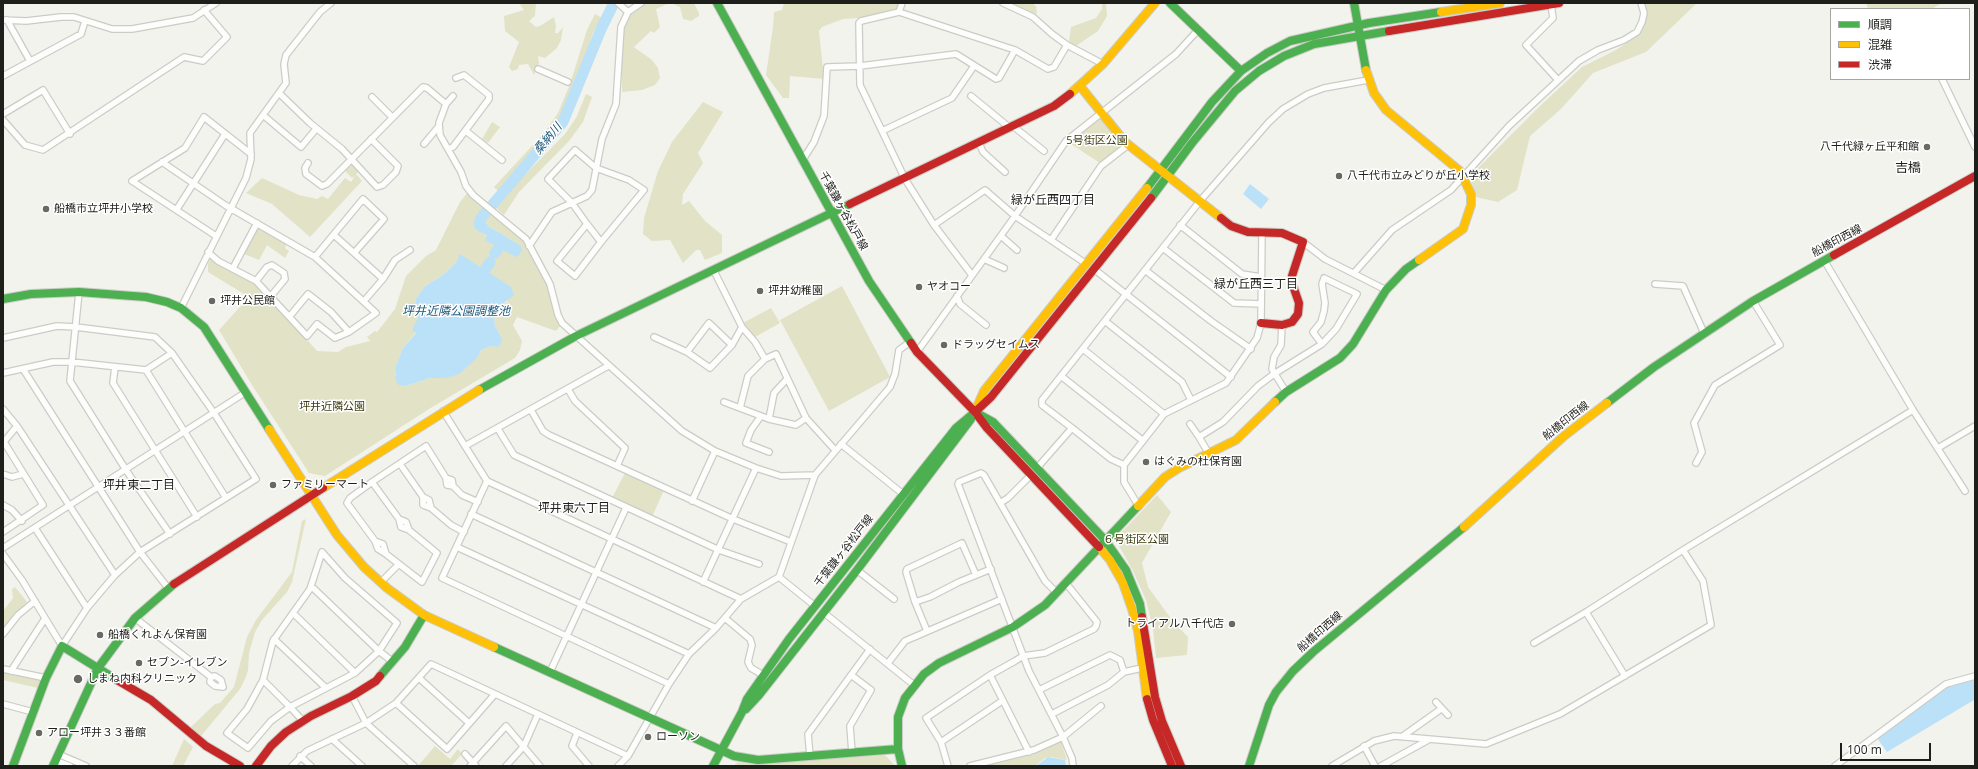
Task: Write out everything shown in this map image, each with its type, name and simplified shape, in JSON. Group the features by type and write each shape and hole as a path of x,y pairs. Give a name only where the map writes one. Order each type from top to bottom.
{"street":[{"path":"5,20 39,20 74,17 85,22 112,29 132,29 193,18 216,3"},
{"path":"181,308 246,178 252,159 250,133 280,94 286,83 284,64 286,55 320,12 331,3"},
{"path":"529,246 552,212 587,196 592,190 602,139 616,104 621,27 628,12 641,3"},
{"name":"千葉鎌ヶ谷松戸線","path":"717,3 802,161 869,281 918,352 975,412"},
{"path":"899,12 902,3"},
{"path":"1003,3 1034,17 1052,34 1067,45 1103,64"},
{"path":"56,760 98,668 135,618 168,588 443,411 576,336 714,271 1054,106 1080,86 1103,64 1155,3"},
{"path":"1170,3 1241,71"},
{"path":"902,766 898,749 898,717 905,698 924,674 939,663 1013,627 1045,605 1165,477 1179,468 1227,446 1245,433 1286,392 1340,358 1353,344 1386,290 1406,269 1452,238 1462,229 1467,221 1471,205 1471,194 1460,171 1386,110 1374,93 1368,80 1354,3"},
{"path":"975,412 984,391 1160,170 1212,102 1241,71 1267,53 1290,41 1358,26 1500,3"},
{"path":"1354,273 1392,230 1451,190 1509,126 1558,80 1590,54 1624,40 1637,32 1642,22 1644,13 1641,3"},
{"path":"619,4 628,12"},
{"path":"975,412 992,397 1192,143 1235,91 1259,71 1284,56 1314,44 1555,4 1553,18 1526,45 1558,80"},
{"path":"3,120 25,145 43,150 70,134 184,57 203,61 227,37 204,10"},
{"path":"972,275 934,225 905,178 860,85 861,22 899,12 1015,50 1048,69 1054,67 1067,45"},
{"path":"5,20 30,61"},
{"path":"3,76 81,34 85,22"},
{"path":"918,352 1001,236 1066,141 1176,54 1198,30"},
{"path":"802,161 814,142 824,116 827,67 860,66 956,54 996,79 999,78 1015,50"},
{"path":"882,131 952,98 974,66"},
{"path":"538,69 568,82"},
{"path":"448,149 453,147 489,99 489,95 464,75 456,78"},
{"path":"1124,465 1111,459 1041,402 1180,225 1282,109 1308,94 1324,88 1368,80"},
{"path":"1942,80 1975,147"},
{"path":"1080,86 1128,145 1231,226 1248,232 1282,233 1303,242 1325,259 1386,290"},
{"path":"308,163 305,168 306,174 322,186 327,184 351,158 423,87 427,88 446,104"},
{"path":"3,114 43,90 70,134"},
{"path":"280,94 316,128 342,149 377,187 383,185 396,172 398,166 371,139"},
{"path":"424,144 439,126 446,104 453,96"},
{"path":"971,96 1044,152"},
{"path":"372,97 392,117"},
{"path":"263,115 301,147 316,128"},
{"path":"216,236 177,209 132,181 185,148 204,118 251,154"},
{"path":"439,126 440,136 461,172 466,186 480,201 526,239 550,284 558,315 562,323 608,366 682,430 715,450 756,468 781,476 815,475"},
{"path":"466,131 502,160"},
{"path":"177,209 226,134"},
{"path":"978,143 983,152 1005,172"},
{"path":"1051,240 1101,166 1128,145"},
{"path":"587,224 557,261 575,276 644,190 629,180 596,168 575,150 548,179 572,203 601,242"},
{"path":"162,162 231,208 314,257 376,313 349,332 335,338 317,324 307,336 256,281 218,261 208,252"},
{"name":"船橋印西線","path":"1249,766 1269,705 1276,692 1293,671 1313,652 1454,536 1564,436 1654,367 1753,301 1975,176"},
{"path":"934,225 985,190 1015,216 1085,263"},
{"path":"314,257 363,199 384,218 354,253"},
{"path":"233,268 258,223"},
{"path":"1180,225 1242,274 1261,277"},
{"path":"1138,505 1124,482 1124,465 1142,440 1164,414 1218,388 1231,377 1257,338 1261,323 1262,233"},
{"path":"334,234 383,279"},
{"path":"1001,236 1017,250"},
{"path":"1261,323 1282,325 1292,322 1296,318 1300,310 1292,283 1292,276 1303,242"},
{"path":"1163,248 1234,303 1261,304"},
{"path":"364,301 383,279 394,260 410,250"},
{"path":"984,259 1004,268"},
{"path":"1824,260 1913,410 1965,491"},
{"path":"256,281 267,267 272,265 284,273 285,279 270,296"},
{"path":"1094,269 1231,377"},
{"path":"1145,270 1211,322 1251,349"},
{"path":"714,271 742,327 755,342 765,359"},
{"path":"1199,437 1223,422 1258,386 1274,374 1322,344 1336,329 1357,294 1324,278 1322,284 1326,303 1321,322 1313,332 1322,344"},
{"path":"1655,284 1683,286 1704,333"},
{"path":"79,292 70,381 126,470 170,534"},
{"path":"3,299 31,294 79,292 146,297 167,302 181,308 204,327 337,535 364,567 381,582 424,614 734,756 758,760 898,749"},
{"path":"290,316 308,294 331,312 349,332"},
{"path":"957,296 960,304 986,325"},
{"path":"1696,463 1702,452 1694,423 1715,385 1780,345 1753,301"},
{"path":"1105,321 1182,382 1191,400"},
{"path":"687,352 709,323 732,345"},
{"path":"1282,325 1281,345 1272,363 1274,374 1286,392"},
{"path":"3,338 57,326 76,326 155,337 172,353 214,413 256,479 140,552 115,575 87,608 62,646 46,678 13,766"},
{"path":"654,337 687,352 710,368 732,345 742,327"},
{"path":"618,766 628,756 668,684 689,654 716,628 741,599 779,577 815,475 890,387 896,374 899,350 910,342"},
{"path":"1083,349 1164,414"},
{"path":"3,373 53,362 72,362 146,370 172,353"},
{"path":"740,408 748,376 765,359 776,354 806,418 835,450"},
{"path":"465,446 498,429 608,366"},
{"path":"115,367 113,384 197,517"},
{"path":"23,369 140,552 168,588"},
{"path":"146,370 226,498"},
{"path":"1061,376 1142,440"},
{"path":"769,419 774,393 787,379"},
{"path":"568,389 575,401 625,448 617,466"},
{"path":"3,548 246,392"},
{"path":"724,402 769,419 796,425 806,418"},
{"path":"3,409 17,426 115,575"},
{"path":"531,410 543,431 549,435 692,501 791,542"},
{"path":"1534,643 1913,410"},
{"path":"443,411 487,481 741,599"},
{"path":"975,412 987,428 1034,471 1126,570 1140,604 1154,697 1162,721 1181,766"},
{"name":"千葉鎌ヶ谷松戸線","path":"713,766 742,712 747,699 763,675 815,606 956,428 975,412"},
{"name":"千葉鎌ヶ谷松戸線","path":"742,712 759,695 857,570 962,433 975,412"},
{"path":"761,416 751,430 746,443 769,452"},
{"path":"1190,424 1209,454"},
{"path":"3,532 22,521 43,505 3,442 17,426"},
{"path":"1938,448 1975,426"},
{"path":"1000,503 1008,498 1034,471 1072,428"},
{"path":"498,429 514,455 719,550 759,564"},
{"path":"841,444 904,494"},
{"path":"372,482 399,519 406,522 409,530 437,553 422,582 386,554 383,544 375,541 347,503 350,498 372,482 426,446 446,478 452,480 453,486 462,494 478,502"},
{"path":"692,501 715,450"},
{"path":"400,464 423,497 429,500 431,508 451,525 464,532"},
{"path":"703,582 756,468"},
{"path":"1056,592 1045,581 984,474 981,473 959,482 958,484 1024,656 1039,690 1063,737 1072,758 1073,766"},
{"path":"3,474 12,477 24,474"},
{"path":"487,481 442,578 668,684"},
{"path":"3,505 12,510 22,521"},
{"path":"550,672 626,508"},
{"path":"472,514 716,628"},
{"path":"35,528 87,608"},
{"path":"927,632 915,602 906,572 907,569 962,543 976,575"},
{"path":"1102,543 1123,583 1138,631 1142,668 1153,720 1172,766"},
{"path":"457,548 689,654"},
{"path":"1332,766 1364,746 1384,738 1404,736 1428,740 1486,744 1560,714 1711,625 1704,581 1683,550"},
{"path":"322,552 345,578 397,623 379,651 355,673 290,707 271,721 248,748 227,732 247,709 262,680 274,640 293,613 311,586 322,552"},
{"path":"3,554 35,601 44,620 62,646 151,700 206,746 240,766"},
{"path":"381,582 399,564"},
{"path":"915,602 930,597 991,569"},
{"path":"857,570 894,599"},
{"path":"779,577 815,606"},
{"path":"948,766 941,742 926,718 990,675 1024,656 1045,652 1094,629 1096,626 1097,622 1065,582"},
{"path":"311,586 379,651 393,662"},
{"path":"888,663 905,641 1002,599"},
{"path":"3,634 18,616 35,601"},
{"path":"823,612 914,685"},
{"path":"1586,612 1625,676"},
{"path":"293,613 355,673"},
{"path":"256,766 277,739 303,721 352,696 376,681 405,647 424,614"},
{"path":"135,618 211,677"},
{"path":"725,618 750,639 752,645 748,662 751,668 763,675"},
{"path":"11,671 44,620"},
{"path":"274,640 326,688"},
{"path":"810,756 808,734 870,649"},
{"path":"1039,690 1110,654 1120,660 1124,672"},
{"path":"292,766 300,756 366,723 396,704 431,664 628,756"},
{"path":"1052,714 1108,685 1124,672 1142,668"},
{"path":"3,669 46,678"},
{"path":"851,675 871,690 850,726 852,753"},
{"path":"990,675 1029,752"},
{"path":"1835,766 1946,684 1975,676"},
{"path":"419,678 469,723"},
{"path":"262,680 303,721"},
{"path":"396,704 447,749 495,694"},
{"path":"352,696 366,723 414,766"},
{"path":"941,742 1002,701"},
{"path":"1436,702 1448,715"},
{"path":"3,704 33,712"},
{"path":"970,766 1029,752 1063,737 1101,706"},
{"path":"1404,736 1441,709"},
{"path":"506,766 524,746 538,714"},
{"path":"465,754 473,765 506,726 540,766"},
{"path":"577,733 572,746 589,766"},
{"path":"332,739 362,766"},
{"path":"1381,766 1428,740"},
{"path":"1364,746 1375,766"},
{"path":"300,756 311,766"},
{"path":"56,760 70,766"},
{"path":"56,760 86,766"}],"green space":[{"path":"519,3 536,3 535,16 529,21 536,27 554,17 556,26 555,33 558,33 563,27 561,40 557,48 545,58 538,56 539,63 534,75 528,64 519,65 518,69 512,71 509,67 519,42 505,31 504,16 524,10"},
{"path":"644,3 669,3 656,9 660,27 654,33 651,31 634,47 652,60 658,68 660,78 655,85 642,90 622,92 622,28 629,14"},
{"path":"671,3 694,3 699,16 691,21 683,19 680,7"},
{"path":"784,3 899,3 896,9 859,18 843,19 822,27 819,31 824,79 790,76 789,98 783,98 766,75 774,12 782,10"},
{"path":"1012,3 1032,3 1036,6 1037,13 1035,14"},
{"path":"1102,3 1106,3 1107,16 1098,31 1076,46 1069,42 1071,27 1096,18 1102,9"},
{"path":"1643,3 1697,3 1646,52 1593,73 1561,109 1530,136 1517,190 1498,202 1476,197 1470,176 1541,105 1582,67 1616,50 1636,37 1642,28"},
{"path":"1866,3 1942,3 1934,8 1868,8"},
{"path":"595,14 602,18 593,33 575,89 564,117 559,126 499,192 494,187 544,133 558,113 570,84 587,30"},
{"path":"586,94 592,97 583,122 569,141 519,192 504,215 494,206 565,134 576,118"},
{"path":"703,102 723,112 698,153 703,163 683,194 682,205 689,201 705,221 722,235 722,253 705,260 700,250 696,250 683,263 670,240 652,241 643,234 644,218 658,171 672,142"},
{"name":"5号街区公園","path":"1100,117 1122,144 1121,147 1100,163 1068,142"},
{"path":"492,122 500,127 488,143 482,139"},
{"path":"349,164 353,165 359,171 356,174 362,181 310,237 272,204 246,193 262,178 299,195 317,199 322,196 328,199 345,178 351,182 355,176 352,178 344,170"},
{"name":"坪井近隣公園","path":"468,192 524,240 547,285 562,324 556,331 517,317 513,325 522,341 520,350 515,358 429,409 325,476 309,473 252,385 219,330 249,297 208,272 208,264 212,254 257,283 317,351 338,352 346,347 370,341 367,337 375,331 377,332 395,309 406,276 426,256 436,250 460,202","holes":["484,221 488,226 520,245 486,240 487,237 481,230","456,263 508,301 498,308 494,317 495,326 501,337 491,346 481,350 478,357 446,378 430,378 406,386 395,375 395,368 403,348 416,332 418,318 415,300 425,286 440,277"]},
{"path":"259,226 287,243 285,248 289,251 285,258 267,245 259,260 244,254"},
{"path":"842,286 890,377 829,411 780,320"},
{"path":"771,308 780,323 755,337 743,323"},
{"path":"625,473 664,490 652,517 612,498"},
{"name":"６号街区公園","path":"1157,495 1171,512 1142,563 1148,587 1172,620 1188,637 1187,655 1156,658 1153,629 1146,600 1133,571 1119,546 1120,534"},
{"path":"306,519 292,582 287,592 262,620 255,632 249,653 248,670 240,689 201,736 191,727 215,704 220,703 234,687 247,637 256,620 292,572 302,521"},
{"path":"15,587 27,602 3,631 3,611 13,598 12,589"},
{"path":"3,672 41,680 38,688 3,680"},
{"path":"184,739 193,747 183,766 172,766"},
{"path":"1061,742 1067,760 1051,757 1045,758 1035,766 985,766 1035,754"},
{"path":"435,746 450,759 458,749 462,754 451,766 418,766"},
{"path":"885,755 895,766 733,766 738,762 749,764"}],"water":[{"path":"1250,184 1269,199 1261,209 1243,194"},
{"path":"479,213 485,217 484,221 488,226 520,245 522,250 519,255 516,257 485,240 487,236 474,226"},
{"name":"坪井近隣公園調整池","path":"460,254 511,287 514,295 498,308 494,317 495,326 502,342 498,347 491,346 481,350 478,357 459,374 446,378 430,378 406,386 399,385 396,381 395,368 403,348 416,333 412,330 418,318 415,300 425,286 440,277 456,263"},
{"path":"1975,680 1974,700 1887,752 1877,738 1949,686"},
{"path":"1048,757 1065,760 1066,766 1036,766"}],"waterway":[{"name":"桑納川","path":"482,227 479,224 481,218 563,122 602,27 614,3"},
{"name":"桑納川","path":"495,253 503,242 496,237"},
{"name":"桑納川","path":"483,273 490,262"}],"traffic: fast":[{"path":"717,3 869,281 911,343"},
{"path":"1170,3 1241,71"},
{"path":"1354,3 1366,70"},
{"path":"1147,188 1212,102 1241,71 1267,53 1290,41 1369,23 1441,12"},
{"path":"1151,198 1192,143 1235,91 1259,71 1284,56 1314,44 1389,31"},
{"path":"479,390 576,336 850,204"},
{"path":"1607,403 1654,367 1753,301 1834,255"},
{"path":"1275,402 1286,392 1340,358 1353,344 1386,290 1406,269 1419,260"},
{"path":"3,299 31,294 79,292 146,297 167,302 181,308 204,327 269,429"},
{"path":"975,412 993,422 1105,540 1126,570 1140,604 1142,617"},
{"path":"713,766 742,712 747,699 789,639 956,428 975,412"},
{"path":"746,709 759,695 857,570 971,419"},
{"path":"902,766 898,749 898,717 905,698 924,674 939,663 1013,627 1045,605 1138,506"},
{"path":"1249,766 1269,705 1276,692 1293,671 1313,652 1464,527"},
{"path":"53,766 98,668 135,618 174,584"},
{"path":"380,676 405,647 424,615"},
{"path":"13,766 46,678 62,646 117,680"},
{"path":"494,647 734,756 758,760 898,749"}],"traffic: slow":[{"path":"1070,94 1103,64 1155,3"},
{"path":"1441,12 1500,3"},
{"path":"1366,70 1374,93 1386,110 1460,171 1471,194 1471,205 1463,229 1419,260"},
{"path":"1080,86 1125,142 1221,218"},
{"path":"976,409 984,391 1147,188"},
{"path":"323,488 479,390"},
{"path":"1138,506 1165,477 1179,468 1236,440 1275,402"},
{"path":"1464,527 1564,436 1607,403"},
{"path":"269,429 337,535 364,567 387,588 424,615 494,647"},
{"path":"1099,547 1110,560 1123,583 1132,609 1138,631 1147,699"}],"traffic: jam":[{"path":"1389,31 1559,3"},
{"path":"850,204 1054,106 1070,94"},
{"path":"1834,255 1975,176"},
{"path":"975,412 991,397 1151,198"},
{"path":"1221,218 1231,226 1248,232 1282,233 1303,242 1292,276 1292,283 1299,303 1298,314 1292,322 1282,325 1261,323"},
{"path":"911,343 917,352 975,412"},
{"path":"978,416 987,428 1099,547"},
{"path":"174,584 323,488"},
{"path":"1142,617 1155,697 1162,721 1181,766"},
{"path":"256,766 271,746 286,732 311,716 352,696 376,681 380,676"},
{"path":"117,680 151,700 206,746 240,766"},
{"path":"1147,699 1153,720 1172,766"}],"place":[{"name":"八千代緑ヶ丘平和館","path":"1927,147"},
{"name":"八千代市立みどりが丘小学校","path":"1339,176"},
{"name":"船橋市立坪井小学校","path":"46,209"},
{"name":"ヤオコー","path":"919,287"},
{"name":"坪井幼稚園","path":"760,291"},
{"name":"坪井公民館","path":"212,301"},
{"name":"ドラッグセイムス","path":"944,345"},
{"name":"はぐみの杜保育園","path":"1146,462"},
{"name":"ファミリーマート","path":"273,485"},
{"name":"トライアル八千代店","path":"1232,624"},
{"name":"船橋くれよん保育園","path":"100,635"},
{"name":"セブン-イレブン","path":"139,663"},
{"name":"しまね内科クリニック","path":"78,679"},
{"name":"アロー坪井３３番館","path":"39,733"},
{"name":"ローソン","path":"648,737"}],"district":[{"name":"吉橋","path":"1908,168"},
{"name":"緑が丘西四丁目","path":"1053,201"},
{"name":"緑が丘西三丁目","path":"1256,285"},
{"name":"坪井東二丁目","path":"139,486"},
{"name":"坪井東六丁目","path":"574,509"}]}
